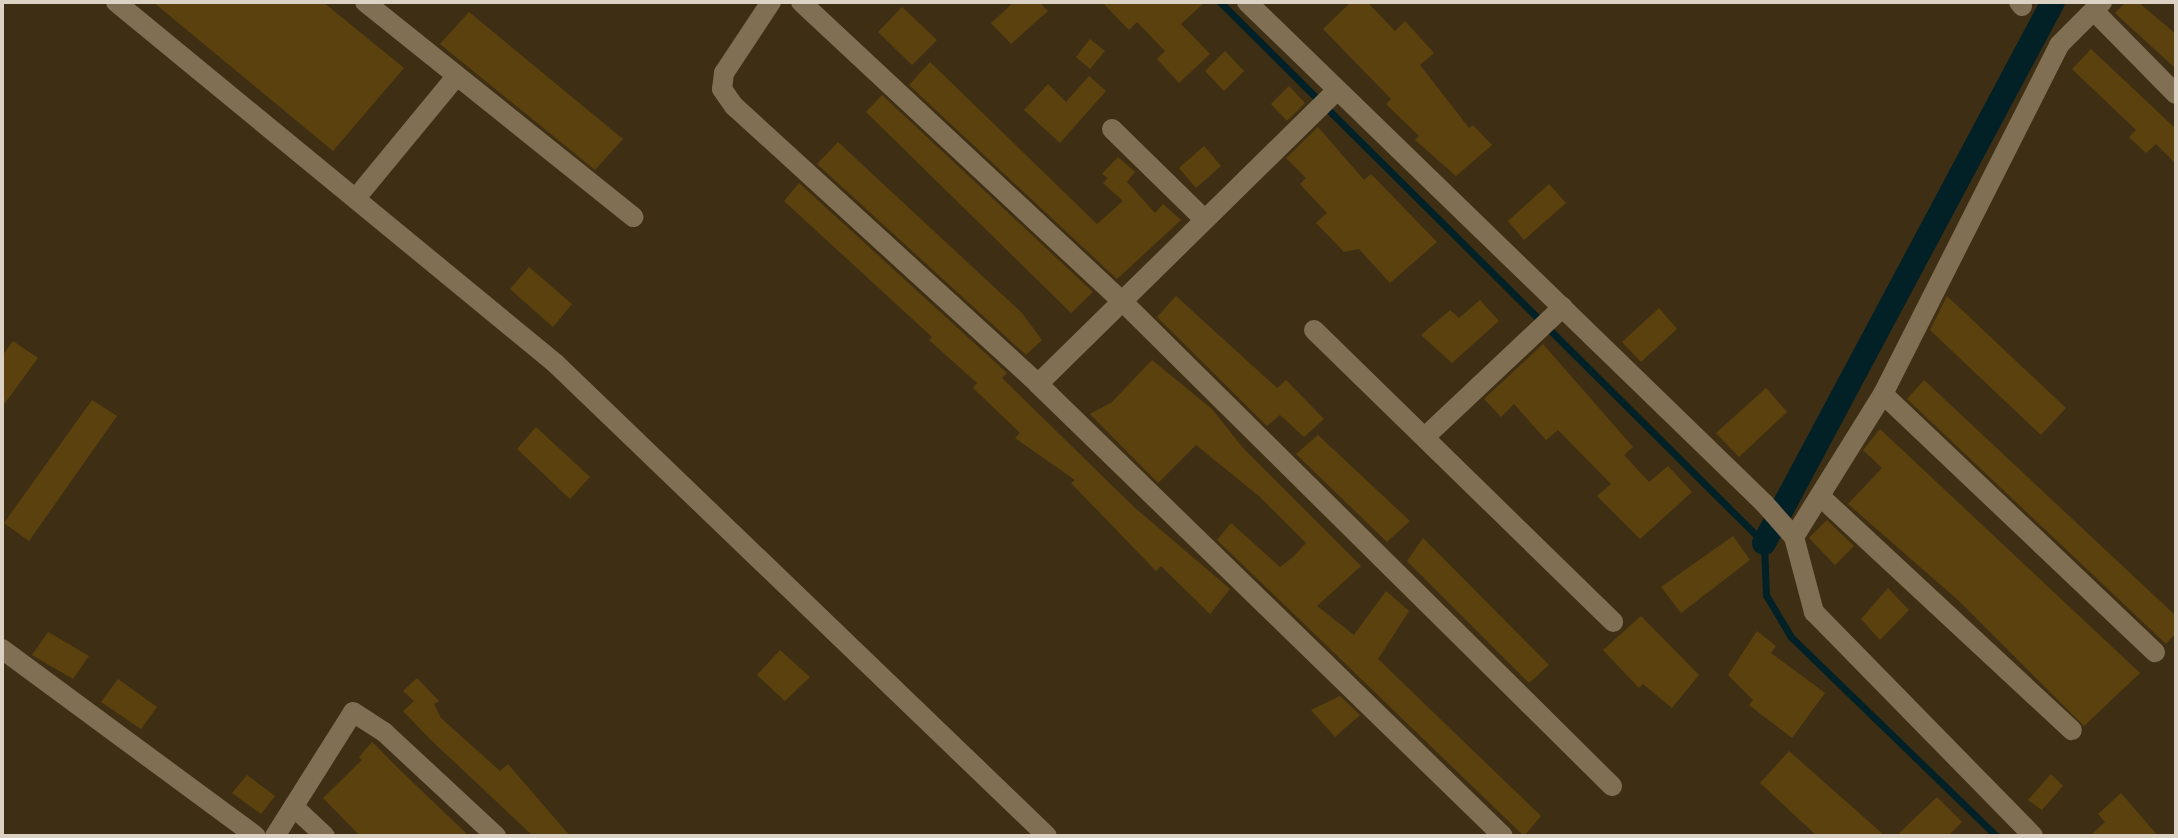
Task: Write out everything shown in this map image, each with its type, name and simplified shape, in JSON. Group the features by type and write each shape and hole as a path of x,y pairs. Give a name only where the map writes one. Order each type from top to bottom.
{"street":[{"path":"116,2 555,363 1047,836"},
{"path":"365,2 455,78 633,217"},
{"path":"771,2 724,73 722,89 734,106 1038,384 1503,836"},
{"path":"801,2 1121,300 1612,786"},
{"path":"1247,2 1327,99 1553,316 1764,503 1789,531 1814,612 2033,836"},
{"path":"1789,531 1822,498 1883,394 2059,45 2099,7 2176,94"},
{"path":"356,198 455,78"},
{"path":"1038,384 1327,99"},
{"path":"1112,129 1204,219"},
{"path":"1426,436 1553,316"},
{"path":"1314,330 1426,436 1613,622"},
{"path":"1883,394 2155,652"},
{"path":"1822,498 2072,730"},
{"path":"2,649 256,836"},
{"path":"275,836 353,712 384,732 496,836"},
{"path":"294,807 325,836"}],"building":[{"path":"153,2 323,2 404,68 333,151"},
{"path":"1014,2 1039,2 1048,11 1011,44 991,23"},
{"path":"1102,2 1205,2 1181,24 1210,54 1179,83 1157,59 1165,51 1137,22 1129,30"},
{"path":"1351,2 1367,2 1395,31 1405,21 1434,53 1420,65 1469,128 1473,125 1492,145 1456,176 1415,140 1419,136 1386,104 1391,99 1323,29"},
{"path":"2126,2 2138,2 2176,34 2176,69 2115,13"},
{"path":"902,7 937,40 912,65 878,32"},
{"path":"469,12 623,139 595,170 440,44"},
{"path":"1090,39 1105,51 1090,69 1076,57"},
{"path":"2091,49 2176,129 2176,164 2156,144 2146,153 2129,137 2136,130 2072,69"},
{"path":"1225,51 1244,71 1224,91 1205,71"},
{"path":"930,62 1097,224 1123,201 1103,183 1108,178 1102,174 1118,157 1135,172 1127,182 1155,213 1163,204 1181,220 1117,279 909,85"},
{"path":"1089,76 1106,91 1060,143 1024,110 1048,84 1066,102"},
{"path":"1289,86 1305,103 1287,121 1271,104"},
{"path":"882,95 1093,292 1071,313 866,112"},
{"path":"1318,127 1364,180 1371,174 1437,242 1390,283 1359,249 1344,252 1316,223 1327,213 1300,184 1306,178 1286,158"},
{"path":"838,142 1022,313 1042,340 1026,355 817,164"},
{"path":"1204,146 1221,166 1196,188 1179,168"},
{"path":"799,183 1007,373 1002,378 1134,507 1230,589 1210,614 1161,566 1156,571 1071,483 1075,480 1015,438 1020,433 973,388 977,383 929,340 932,337 784,201"},
{"path":"1549,184 1566,203 1524,240 1508,221"},
{"path":"529,267 572,304 553,327 510,289"},
{"path":"1176,296 1277,388 1286,380 1324,419 1304,437 1280,415 1267,426 1157,317"},
{"path":"1947,296 2066,408 2041,435 1930,330"},
{"path":"1480,300 1499,321 1452,363 1421,335 1450,310 1459,318"},
{"path":"1659,308 1677,329 1641,362 1622,342"},
{"path":"13,341 38,358 2,407 2,356"},
{"path":"1543,344 1633,447 1624,455 1649,482 1668,466 1692,492 1640,539 1597,496 1611,484 1558,430 1546,440 1514,404 1501,417 1484,399"},
{"path":"1152,360 1212,409 1243,448 1361,566 1317,606 1354,635 1386,591 1409,611 1378,659 1541,816 1524,836 1217,540 1231,523 1280,567 1293,557 1306,543 1260,497 1196,445 1158,483 1090,414 1112,402"},
{"path":"1924,380 2176,616 2176,633 2166,644 1907,399"},
{"path":"1766,388 1787,412 1739,457 1716,433"},
{"path":"92,400 117,416 29,541 4,523"},
{"path":"536,427 590,477 570,499 517,449"},
{"path":"1880,429 2140,673 2084,726 1959,601 1848,504 1882,468 1863,450"},
{"path":"1318,435 1410,521 1387,542 1296,454"},
{"path":"1827,520 1854,546 1835,565 1809,538"},
{"path":"1733,536 1750,560 1681,613 1661,587"},
{"path":"1423,538 1549,665 1529,683 1407,561"},
{"path":"1888,588 1909,610 1880,640 1861,619"},
{"path":"1641,616 1699,675 1672,708 1643,684 1639,688 1603,650"},
{"path":"1757,631 1776,646 1771,653 1825,693 1792,738 1749,705 1753,700 1728,675"},
{"path":"48,632 89,656 73,679 32,655"},
{"path":"780,650 810,677 785,701 757,675"},
{"path":"417,678 439,701 434,704 441,718 500,771 508,764 570,836 533,836 432,741 403,711 414,701 403,691"},
{"path":"118,679 157,707 141,729 101,702"},
{"path":"1340,696 1360,715 1335,737 1311,710"},
{"path":"372,742 469,836 360,836 323,798 362,760 359,757"},
{"path":"1789,751 1885,836 1817,836 1760,783"},
{"path":"2051,774 2063,786 2042,810 2028,800"},
{"path":"247,775 275,796 261,814 232,793"},
{"path":"2121,793 2158,836 2090,836 2105,822 2098,814"},
{"path":"1937,797 1962,822 1948,836 1896,836"}],"waterway":[{"path":"1220,2 1764,543 1766,595 1791,637 1996,836"},
{"path":"1764,543 2053,2"}]}
